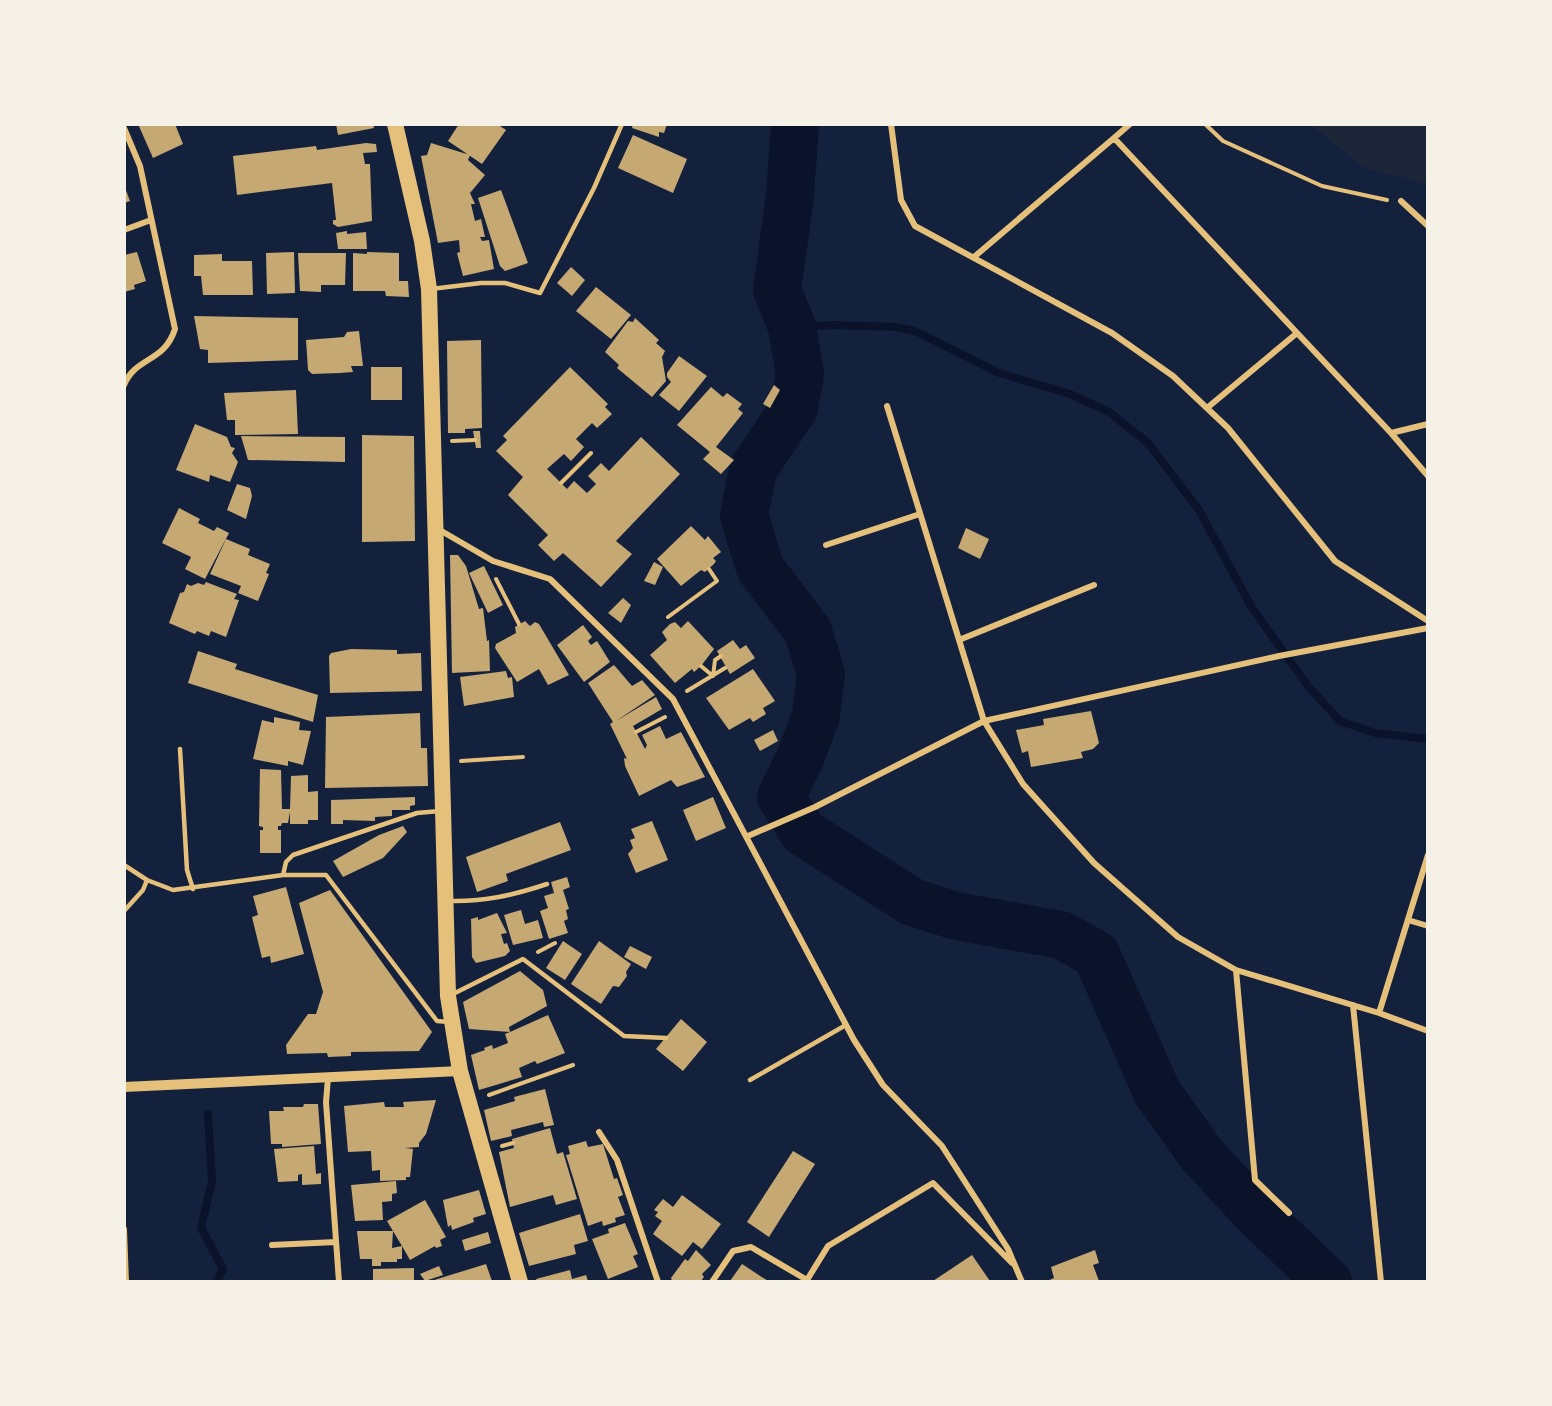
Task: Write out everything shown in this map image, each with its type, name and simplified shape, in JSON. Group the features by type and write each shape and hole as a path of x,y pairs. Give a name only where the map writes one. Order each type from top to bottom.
{"highway":[{"path":"395,124 422,241 429,289 450,1022 468,1102 520,1281"}],"street":[{"path":"891,124 901,200 915,226 1112,333 1173,376 1228,428 1335,561 1428,621"},
{"path":"974,256 1130,124"},
{"path":"124,128 140,166 175,329 170,345 129,372 124,385"},
{"path":"1114,138 1391,433 1428,476"},
{"path":"1401,201 1428,226"},
{"path":"124,230 151,220"},
{"path":"1206,408 1297,333"},
{"path":"887,406 984,721 1023,784 1094,863 1178,937 1236,970 1379,1013 1428,1031"},
{"path":"1391,433 1428,423"},
{"path":"825,545 920,514"},
{"path":"436,527 493,561 550,579 673,699 748,836 804,949 846,1024 883,1084 942,1146 1008,1249 1022,1281"},
{"path":"959,640 1094,585"},
{"path":"748,836 815,807 984,721 1279,656 1428,628"},
{"path":"1379,1013 1428,855"},
{"path":"1408,920 1428,926"},
{"path":"1236,970 1255,1180 1289,1213"},
{"path":"1353,1005 1381,1281"},
{"path":"124,1087 460,1071"},
{"path":"328,1078 326,1102 339,1281"},
{"path":"599,1132 617,1160 658,1281"},
{"path":"712,1281 734,1251 751,1247 808,1281 828,1246 933,1183 1014,1265"},
{"path":"124,1229 126,1281"},
{"path":"272,1245 336,1242"}],"lane":[{"path":"429,289 440,290 481,283 505,283 540,293 594,188 622,124"},
{"path":"180,748 187,870 193,889"},
{"path":"284,875 285,862 292,855 417,813 443,810"},
{"path":"124,865 147,880 172,891 284,875 326,875 438,1021 450,1022"},
{"path":"124,911 143,890 147,880"},
{"path":"447,901 488,900 511,896 547,884"},
{"path":"448,996 523,959 624,1036 666,1038"},
{"path":"750,1080 846,1024"}],"path":[{"path":"1204,124 1223,141 1322,186 1401,201"},
{"path":"561,483 591,453"},
{"path":"493,561 493,573 519,624"},
{"path":"668,617 717,581 709,569"},
{"path":"712,676 715,660 721,656"},
{"path":"701,666 712,676"},
{"path":"673,699 725,668"},
{"path":"636,732 679,709"},
{"path":"442,762 523,757"},
{"path":"468,1102 573,1065"}],"shaded area":[{"path":"1312,125 1427,125 1427,183 1364,168"}],"building":[{"path":"138,124 175,124 183,144 153,158"},
{"path":"336,124 373,124 374,128 338,135"},
{"path":"459,124 497,124 506,130 482,164 448,141"},
{"path":"633,124 667,124 664,133 659,132 659,137 632,128"},
{"path":"633,135 687,159 673,193 618,168"},
{"path":"366,143 376,144 377,152 363,153 365,164 370,164 372,221 338,227 333,224 333,220 336,220 332,183 237,195 233,156 316,146 317,150"},
{"path":"431,143 470,155 468,160 485,175 470,193 475,204 471,204 475,221 481,219 485,237 480,237 482,241 489,240 494,269 463,276 457,253 460,252 459,240 438,243 421,156 427,155"},
{"path":"124,185 130,201 124,203"},
{"path":"501,190 528,263 505,271 500,266 478,198"},
{"path":"347,231 347,234 366,232 367,249 338,249 336,233"},
{"path":"137,252 146,281 134,285 135,289 124,292 124,255"},
{"path":"294,252 295,293 267,294 266,253"},
{"path":"367,252 399,253 399,281 408,281 409,297 386,296 385,291 353,291 353,253 367,254"},
{"path":"298,253 346,253 345,285 321,285 321,292 300,291"},
{"path":"222,254 222,261 252,261 253,295 203,295 201,276 194,276 194,255"},
{"path":"571,267 585,280 572,296 557,283"},
{"path":"596,287 631,315 611,339 576,311"},
{"path":"194,316 298,318 298,360 208,363 208,350 200,349"},
{"path":"635,318 659,340 656,343 665,351 662,357 666,381 652,397 617,368 619,365 605,352 628,321 633,322"},
{"path":"359,331 363,366 351,366 353,372 340,373 312,374 308,370 306,340 344,337 347,332"},
{"path":"481,340 482,428 465,429 465,433 448,433 447,341"},
{"path":"679,356 707,376 679,411 659,395 671,382 667,373"},
{"path":"371,367 402,367 402,400 371,400"},
{"path":"570,367 608,404 605,407 612,414 597,428 592,423 576,439 584,447 571,461 564,454 547,469 567,489 574,481 587,493 596,484 588,476 601,463 609,471 641,437 680,474 616,541 632,554 601,587 563,553 554,561 538,545 548,535 508,495 523,477 496,451 507,440 503,436"},
{"path":"774,385 780,390 770,408 763,404"},
{"path":"711,387 723,397 727,393 742,404 738,409 743,413 716,447 734,460 721,474 703,459 710,452 677,425"},
{"path":"296,390 298,434 235,435 235,420 227,420 224,393"},
{"path":"195,424 227,437 231,447 235,448 232,453 238,462 230,482 210,475 209,482 176,470"},
{"path":"473,431 480,431 481,448 476,448"},
{"path":"362,435 414,436 415,541 362,542"},
{"path":"241,436 345,437 345,462 248,460"},
{"path":"237,484 250,488 252,496 246,519 227,510"},
{"path":"179,508 200,519 198,523 214,531 217,527 229,533 205,579 185,569 191,557 162,543"},
{"path":"691,526 705,540 708,536 721,552 713,558 716,561 705,572 701,570 681,586 657,559"},
{"path":"966,528 989,539 980,559 958,548"},
{"path":"226,539 250,549 248,555 270,564 266,573 269,574 258,601 238,593 241,586 210,574"},
{"path":"450,555 458,555 466,566 479,609 483,608 487,641 489,640 490,671 452,673"},
{"path":"654,562 663,567 655,585 644,581"},
{"path":"484,566 503,605 488,613 469,573"},
{"path":"206,582 237,594 234,599 239,600 226,637 211,631 209,636 197,631 195,634 169,623 180,593 184,592 187,584 204,585"},
{"path":"623,598 631,605 621,623 608,613"},
{"path":"525,621 530,626 535,622 539,624 569,675 548,685 539,669 517,682 495,648 496,644 516,633 515,627"},
{"path":"688,621 714,649 701,666 694,672 692,669 675,683 650,655 667,640 662,632 670,624 675,622 681,628"},
{"path":"583,625 592,637 588,641 591,645 597,641 610,662 584,682 557,645"},
{"path":"733,640 740,649 746,645 755,658 730,674 717,651"},
{"path":"351,649 397,650 397,654 421,653 422,691 330,693 329,656 331,653"},
{"path":"198,651 237,664 235,669 318,695 313,722 188,683"},
{"path":"614,665 632,686 642,680 655,695 616,721 656,697 662,709 633,726 645,749 647,745 642,735 660,726 666,739 681,732 705,777 677,787 671,780 639,796 625,766 624,758 627,759 610,724 613,722 588,683"},
{"path":"753,669 775,701 763,708 766,714 753,722 750,718 729,730 706,698"},
{"path":"506,671 508,678 512,677 514,697 464,706 460,677"},
{"path":"1091,711 1099,743 1093,749 1081,752 1083,758 1031,767 1028,751 1022,753 1016,730 1044,725 1043,719"},
{"path":"420,713 421,748 427,748 428,786 325,788 326,717"},
{"path":"274,717 300,722 299,730 311,731 303,765 288,761 288,766 253,759 262,720 274,723"},
{"path":"773,730 778,741 760,751 754,740"},
{"path":"260,769 281,770 282,809 290,809 291,776 308,775 308,792 318,791 318,820 308,820 308,824 290,824 290,812 288,823 278,826 278,830 281,830 281,853 260,853 260,830 263,830 263,827 259,826"},
{"path":"415,797 415,805 410,806 410,810 392,810 392,816 375,817 375,821 343,820 343,824 331,824 331,800"},
{"path":"713,797 726,828 696,841 683,810"},
{"path":"652,821 668,860 636,873 628,854 633,848 630,840 635,838 631,829"},
{"path":"560,822 571,850 506,874 508,881 477,892 466,857"},
{"path":"403,826 407,832 383,858 343,877 333,861 379,835"},
{"path":"567,877 570,887 563,890 569,909 566,910 568,919 564,921 568,933 549,939 540,911 548,908 544,896 554,893 551,882"},
{"path":"286,887 304,954 271,963 270,956 262,958 252,917 258,915 253,896"},
{"path":"330,890 432,1032 419,1051 351,1052 351,1056 328,1057 327,1053 287,1054 286,1045 308,1014 316,1014 323,992 299,903"},
{"path":"521,910 525,924 538,920 543,938 513,945 504,915"},
{"path":"497,913 507,933 501,934 504,944 507,943 510,951 505,956 476,963 472,957 471,919 478,917 478,920"},
{"path":"563,941 582,954 565,980 546,968"},
{"path":"599,941 631,964 626,972 627,976 619,987 613,986 601,1004 571,984"},
{"path":"630,946 652,957 646,969 624,957"},
{"path":"520,971 543,990 547,1006 509,1027 510,1032 469,1029 463,1002"},
{"path":"548,1015 565,1053 519,1068 522,1077 479,1090 471,1055 492,1045 493,1049 508,1043 505,1034"},
{"path":"681,1019 707,1042 683,1071 656,1049"},
{"path":"545,1089 554,1125 544,1127 543,1122 511,1130 512,1136 491,1141 484,1110 515,1101 514,1097"},
{"path":"436,1100 426,1134 419,1143 419,1147 405,1148 413,1149 410,1177 406,1177 406,1180 380,1181 380,1170 372,1171 371,1151 348,1152 344,1106 384,1102 385,1107 404,1107 403,1102"},
{"path":"304,1104 318,1104 321,1144 282,1147 282,1144 271,1144 269,1111 284,1111 283,1107 303,1107"},
{"path":"550,1128 557,1154 563,1152 577,1199 556,1205 553,1195 510,1207 499,1152 514,1148 512,1139"},
{"path":"586,1141 588,1147 603,1144 614,1179 617,1178 623,1195 618,1197 625,1215 615,1218 616,1222 603,1226 602,1221 588,1226 566,1155 570,1154 568,1146"},
{"path":"314,1146 316,1174 321,1173 321,1184 302,1185 302,1174 298,1175 298,1181 278,1182 274,1149"},
{"path":"793,1151 815,1164 769,1237 747,1222"},
{"path":"396,1181 397,1193 392,1194 392,1201 382,1202 383,1220 355,1221 351,1185"},
{"path":"479,1190 486,1214 473,1218 474,1222 452,1230 451,1225 448,1227 443,1200"},
{"path":"682,1195 721,1224 702,1249 693,1242 682,1256 653,1234 662,1221 655,1216 658,1212 654,1210 663,1199 673,1207"},
{"path":"425,1200 446,1237 440,1240 442,1246 436,1248 435,1246 410,1260 387,1221"},
{"path":"580,1214 588,1241 574,1245 576,1254 529,1266 519,1233"},
{"path":"625,1223 638,1254 633,1256 638,1267 608,1279 592,1239 609,1233 608,1229"},
{"path":"357,1231 393,1231 392,1248 402,1246 402,1259 397,1259 397,1262 381,1262 381,1266 372,1266 372,1259 360,1259"},
{"path":"488,1232 491,1243 465,1251 462,1240"},
{"path":"696,1250 711,1265 702,1274 704,1277 701,1281 672,1281 671,1278 685,1259 688,1261"},
{"path":"1095,1250 1099,1263 1093,1265 1099,1281 1047,1281 1054,1278 1051,1267"},
{"path":"972,1255 990,1281 933,1281"},
{"path":"486,1264 492,1281 431,1281"},
{"path":"742,1264 768,1281 730,1281"},
{"path":"439,1266 443,1275 425,1281 420,1274"},
{"path":"414,1268 414,1281 373,1281 373,1269"},
{"path":"570,1270 572,1279 586,1275 588,1281 537,1281 536,1279"}],"waterway":[{"path":"795,124 790,196 777,290 792,327 800,374 794,408 753,469 744,515 760,568 808,631 821,674 816,716 800,758 781,797 803,832 912,902 956,916 1061,935 1096,954 1157,1092 1202,1155 1254,1211 1328,1282"},
{"path":"792,327 836,325 896,327 915,331 999,373 1070,394 1109,412 1148,443 1199,510 1252,608 1308,686 1340,721 1375,733 1428,739"},
{"path":"208,1114 212,1181 201,1228 223,1269 216,1282"}]}
